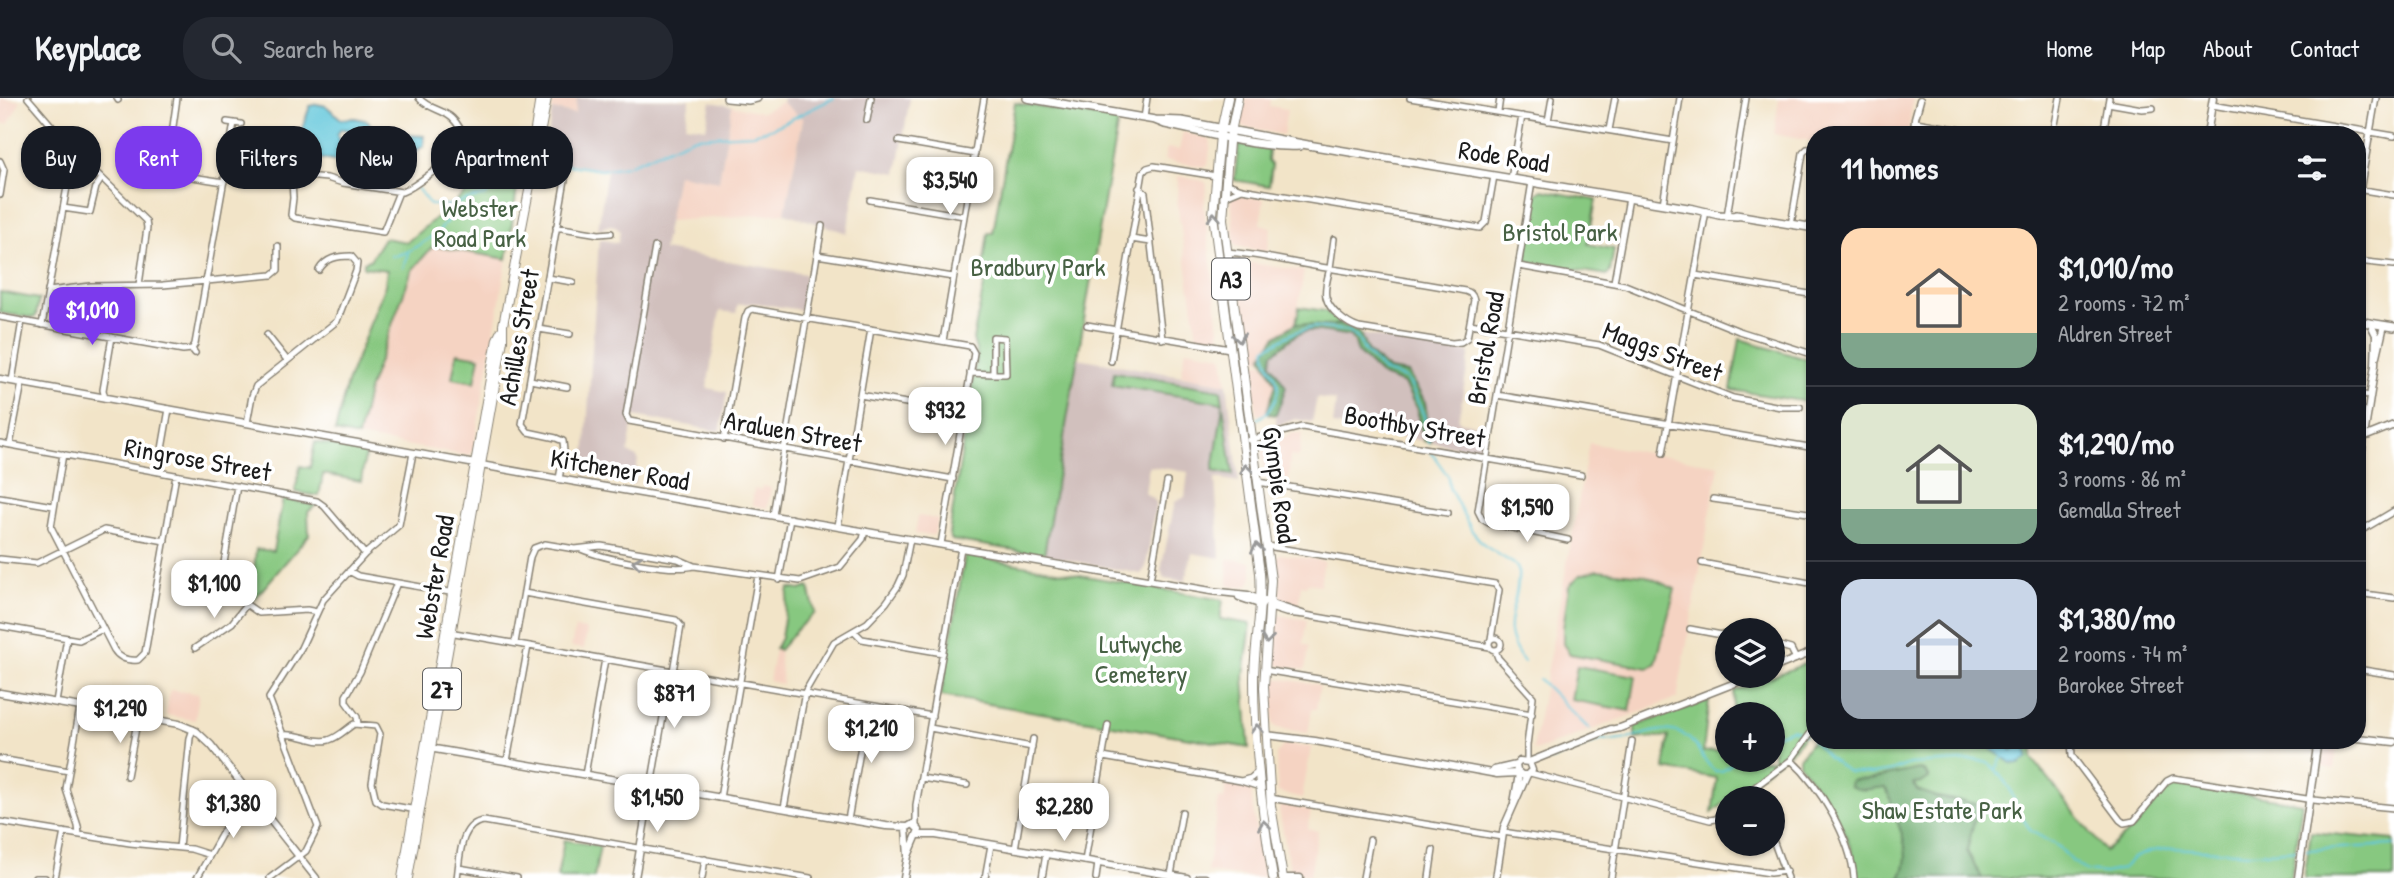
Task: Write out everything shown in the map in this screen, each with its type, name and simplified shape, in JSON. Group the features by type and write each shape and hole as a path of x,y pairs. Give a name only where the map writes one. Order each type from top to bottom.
{"main road":[{"name":"Webster Road","path":"536,126 540,98"},
{"name":"Webster Road","path":"542,126 547,98"},
{"path":"727,98 757,98"},
{"name":"Rode Road","path":"1033,98 1165,124 1806,228"},
{"name":"Gympie Road","path":"1228,98 1223,197 1227,252 1247,403 1247,440 1261,602 1254,675 1259,771 1262,817 1273,878"},
{"name":"Gympie Road","path":"1238,98 1216,176 1213,215 1239,413 1258,482 1271,580 1264,670 1266,735 1270,798 1282,878"},
{"name":"Webster Road","path":"402,878 417,810 528,189"},
{"path":"2366,322 2394,327"},
{"path":"1239,413 1243,413 1247,403"},
{"name":"Webster Road","path":"408,878 417,810"}],"street":[{"path":"28,98 53,126"},
{"path":"177,98 167,169 173,174 216,181"},
{"path":"419,98 425,104 447,114 458,126"},
{"path":"867,120 871,98"},
{"path":"943,341 984,98"},
{"path":"1144,118 1147,98"},
{"path":"1410,98 1437,100 1673,141"},
{"path":"1498,112 1500,98"},
{"path":"1548,121 1552,98"},
{"path":"1609,130 1615,98"},
{"path":"1663,204 1680,98"},
{"path":"1727,214 1746,98"},
{"path":"2055,126 2060,98"},
{"path":"2366,153 2376,98"},
{"path":"1916,126 1920,99"},
{"path":"2104,126 2108,101 2142,109 2153,107"},
{"path":"2208,126 2212,102 2338,126"},
{"path":"1511,179 1522,116"},
{"path":"1917,121 1943,126"},
{"path":"230,126 230,122 241,124"},
{"path":"2366,131 2394,136"},
{"path":"899,141 975,154"},
{"path":"1791,225 1803,153 1806,150"},
{"path":"0,161 4,170 0,195"},
{"path":"1111,361 1143,172 1156,166 1216,176"},
{"path":"399,192 383,232 294,218 291,215 292,181 296,176 323,178 399,192 408,190 431,174"},
{"path":"1225,183 1242,189 1480,228 1486,222 1494,176"},
{"path":"63,208 90,212 96,187 102,178 147,223 139,285"},
{"name":"Bristol Road","path":"1532,182 1478,507 1482,519 1489,523 1568,540"},
{"path":"1139,188 1145,193 1163,339"},
{"path":"42,325 67,189"},
{"path":"0,317 193,351 223,189"},
{"name":"Achilles Street","path":"559,479 563,442 530,433 523,426 563,189"},
{"path":"1223,197 1242,189"},
{"path":"2366,190 2394,195"},
{"path":"1614,282 1629,198"},
{"path":"870,200 964,216"},
{"path":"1663,453 1706,211"},
{"path":"773,515 822,226"},
{"path":"556,227 599,234 611,233"},
{"path":"1131,239 1152,242"},
{"path":"1227,252 1329,268 1468,291 1474,300 1467,338 1455,343 1352,326 1343,320 1327,299 1329,268 1334,239"},
{"path":"48,291 275,275 278,268 278,246"},
{"name":"Araluen Street","path":"655,247 626,415 628,420 953,479"},
{"path":"817,255 953,277"},
{"path":"247,423 254,389 286,360 337,321 357,263 351,256 333,258 318,270"},
{"path":"2366,262 2394,265"},
{"path":"1518,266 1614,282 1747,334 1806,352"},
{"path":"1695,275 1806,294"},
{"path":"548,278 573,282"},
{"path":"724,439 746,313 757,309 969,345 973,349 970,373 941,544"},
{"path":"12,381 22,321"},
{"path":"2370,323 2376,335 2375,365"},
{"name":"Maggs Street","path":"1470,324 1607,347 1733,398 1781,407 1800,407"},
{"path":"1087,325 1230,349"},
{"path":"2366,415 2384,325"},
{"path":"539,329 570,334"},
{"path":"838,527 871,329"},
{"path":"267,335 286,360"},
{"path":"104,397 112,337"},
{"path":"970,373 993,374 1006,374 1006,338 993,337 993,374"},
{"name":"Kitchener Road","path":"0,379 559,479 1234,594 1270,606"},
{"path":"530,380 567,387"},
{"path":"10,445 22,383"},
{"path":"860,395 964,413"},
{"path":"1497,395 1806,447"},
{"path":"2366,395 2370,396"},
{"path":"158,472 169,409"},
{"path":"2366,436 2394,425"},
{"name":"Boothby Street","path":"1247,440 1301,427 1581,475"},
{"name":"Ringrose Street","path":"0,443 321,503 365,554"},
{"path":"270,878 309,848 317,825 269,698 301,648 323,600 365,554 400,523 413,453"},
{"path":"62,454 51,527 116,653 120,657 135,660 144,655 176,475"},
{"path":"1150,580 1167,482"},
{"path":"1258,482 1448,513"},
{"path":"237,486 222,575 234,596 262,614 305,610 317,612"},
{"path":"0,497 53,506"},
{"path":"1713,499 1806,513"},
{"path":"2366,528 2394,511"},
{"path":"779,580 790,518"},
{"path":"0,559 34,564 104,530 165,541"},
{"path":"515,643 530,557 536,547 545,544 677,569 694,566 800,581 838,568 863,539 865,531"},
{"path":"784,808 804,694 832,645 867,623 902,580 910,539"},
{"path":"1267,546 1420,570 1498,586 1493,625 1494,644 1532,695 1532,715 1525,768 1503,835 1496,878"},
{"path":"904,878 961,548"},
{"path":"1702,563 1806,582"},
{"path":"349,571 358,576 455,593"},
{"path":"720,798 758,576"},
{"path":"358,724 357,717 346,702 346,696 359,676 397,583"},
{"path":"524,593 681,621 635,878"},
{"path":"2366,594 2394,598"},
{"path":"195,648 232,624 246,605"},
{"path":"1270,606 1494,644"},
{"path":"0,626 82,640 103,629"},
{"path":"1690,629 1715,634"},
{"path":"854,631 862,639 943,653"},
{"path":"449,632 932,716"},
{"path":"55,702 67,638"},
{"path":"508,761 528,646"},
{"path":"1785,647 1790,648 1796,659"},
{"path":"1785,663 1806,655"},
{"path":"585,775 605,659"},
{"path":"1264,670 1532,715"},
{"path":"2366,670 2394,675"},
{"path":"1266,735 1497,774 1525,768 1548,754 1621,724 1721,688"},
{"path":"0,693 178,724 193,729 207,740 316,878"},
{"path":"848,820 868,706"},
{"path":"79,834 66,792 80,707"},
{"path":"127,776 138,717"},
{"path":"1085,861 1108,724"},
{"path":"282,736 295,735 327,741 351,726 376,726 380,729 372,783 376,800 382,804 417,810"},
{"path":"179,848 193,729"},
{"path":"930,729 1032,747"},
{"path":"1015,849 1033,739"},
{"path":"1757,786 1791,760 1806,739"},
{"path":"2366,739 2394,742"},
{"path":"1611,878 1632,741"},
{"path":"428,748 1188,878"},
{"path":"2072,749 2072,756 2124,822 2134,821 2171,778 2310,799 2394,808"},
{"path":"2298,878 2317,749"},
{"path":"1103,757 1241,781 1260,787"},
{"path":"0,759 69,771"},
{"path":"1791,760 1835,819 1852,864 1854,878"},
{"path":"1525,768 1712,820 1715,818"},
{"path":"1241,781 1251,778 1259,771"},
{"path":"921,778 967,785"},
{"path":"197,878 247,789"},
{"path":"1270,798 1503,835 1786,874 1779,856"},
{"path":"1171,875 1182,812"},
{"path":"457,878 466,833 471,825 479,821 810,878"},
{"path":"0,822 179,848 210,855"},
{"path":"55,878 64,832"},
{"path":"1363,878 1370,839"},
{"path":"985,878 991,845"},
{"path":"1429,878 1433,850"},
{"path":"1042,878 1046,854"},
{"path":"702,878 705,859"},
{"path":"1096,878 1098,863"},
{"path":"459,868 517,878"},
{"path":"768,878 769,870"},
{"path":"35,878 45,878"},
{"path":"1198,878 1205,878"},
{"path":"1282,878 1300,878"}],"shaded area":[{"path":"0,98 21,101 8,124 0,123"},
{"path":"554,98 577,98 575,114 552,110"},
{"path":"577,98 690,99 685,125 706,128 711,102 732,106 719,181 677,174 663,250 805,274 806,277 801,310 756,303 738,304 736,313 720,311 707,388 727,392 721,428 718,431 634,416 628,452 638,458 635,484 589,474 584,476 599,239 618,243 620,231 616,226 610,225 598,229 607,170 573,164 573,126 549,126 552,110 575,114"},
{"path":"783,98 910,98 897,173 859,166 847,233 785,213 803,119 782,102"},
{"path":"1246,98 1271,98 1270,106 1287,109 1283,135 1243,127 1240,123"},
{"path":"1779,98 1913,98 1909,126 1806,126 1806,140 1774,134"},
{"path":"782,102 803,118 785,213 668,221 677,173 719,180 732,106 762,112"},
{"path":"1183,132 1208,138 1211,142 1208,165 1205,167 1164,160 1167,148 1179,150"},
{"path":"1178,176 1207,184 1204,207 1220,337 1218,341 1197,337 1177,202"},
{"path":"1236,194 1264,199 1260,224 1271,227 1267,252 1236,246 1234,243 1231,197"},
{"path":"433,246 507,259 473,451 469,456 358,437 368,391 413,270"},
{"path":"1239,261 1304,271 1296,323 1275,337 1261,359 1250,358"},
{"path":"1311,330 1350,336 1358,353 1382,376 1404,384 1417,409 1424,441 1333,425 1336,401 1317,398 1312,422 1295,419 1276,426 1281,380 1271,363 1273,353 1283,348 1296,334"},
{"path":"1360,334 1470,352 1458,421 1484,426 1480,451 1431,442 1408,373 1390,370 1378,362 1368,352"},
{"path":"1186,349 1221,355 1227,384 1181,375"},
{"path":"1078,358 1227,384 1239,482 1215,478 1220,558 1192,553 1185,581 1164,578 1161,570 1175,502 1185,497 1188,472 1149,466 1145,493 1156,502 1146,567 1141,574 1044,555"},
{"path":"1250,363 1264,363 1276,384 1265,414 1257,415"},
{"path":"1293,433 1302,433 1299,457 1290,456 1289,481 1265,478 1262,454 1265,446"},
{"path":"1589,443 1719,465 1677,698 1535,751 1533,749"},
{"path":"762,486 771,488 767,508 752,505 754,489 761,490"},
{"path":"918,516 938,519 934,535 915,534"},
{"path":"1280,554 1324,561 1320,585 1301,585 1299,607 1279,602 1280,581 1276,558"},
{"path":"1228,559 1252,562 1249,585 1228,585"},
{"path":"1279,615 1307,620 1303,644 1309,646 1305,670 1274,665"},
{"path":"575,628 587,630 584,649 571,647"},
{"path":"775,649 779,650 782,684 769,681"},
{"path":"1275,678 1320,685 1308,733 1277,728 1273,724 1272,681"},
{"path":"170,690 199,694 195,720 166,715"},
{"path":"1283,746 1311,747 1302,798 1278,792 1276,755"},
{"path":"2324,749 2337,749 2334,769 2321,767"},
{"path":"1226,784 1251,788 1264,876 1257,878 1207,872 1219,798 1224,799"},
{"path":"1283,805 1311,810 1308,829 1318,831 1310,876 1290,870 1279,809"}],"green space":[{"name":"Bradbury Park","path":"1015,103 1118,120 1044,555 952,540 949,534 977,354 973,339 985,281 981,280 988,233 993,233"},
{"path":"1239,144 1269,148 1268,161 1272,166 1269,186 1234,180"},
{"name":"Webster Road Park","path":"471,189 517,189 507,259 433,246 412,270 368,391 358,437 335,432 347,383 385,285 387,270 364,267 364,262 370,260 384,238 407,242"},
{"name":"Bristol Park","path":"1542,190 1596,200 1588,244 1614,249 1610,272 1607,275 1529,262 1526,259 1536,194"},
{"path":"0,292 39,299 36,316 34,318 0,313"},
{"path":"1299,307 1325,311 1341,323 1318,326 1296,323"},
{"path":"1296,323 1318,326 1341,324 1359,332 1368,352 1389,370 1408,373 1425,402 1431,442 1424,441 1417,409 1404,384 1382,376 1358,353 1350,336 1329,332 1301,333 1273,353 1271,363 1286,387 1276,415 1269,414 1267,411 1276,384 1262,356 1275,337"},
{"path":"1740,339 1806,359 1806,402 1731,390"},
{"path":"457,353 480,357 475,382 452,378"},
{"path":"1114,372 1221,390 1223,403 1112,385"},
{"path":"1223,405 1233,475 1213,471"},
{"path":"315,442 366,451 361,481 323,474 319,496 295,492 300,466 310,468"},
{"path":"283,499 316,505 308,512 309,535 251,603 238,594 253,584 256,549 273,551"},
{"name":"Lutwyche Cemetery","path":"965,555 1223,600 1220,619 1251,624 1244,676 1249,748 941,696"},
{"path":"1597,570 1644,575 1675,589 1656,663 1648,668 1570,654 1563,644 1569,586 1580,575"},
{"path":"809,587 815,613 779,650 775,649 781,638 789,588 800,590"},
{"path":"1806,663 1806,730 1795,748 1785,756 1785,702 1733,702 1734,691 1742,688 1785,688 1785,671"},
{"path":"1577,666 1636,676 1630,711 1571,700"},
{"path":"1709,700 1703,752 1715,751 1715,772 1764,772 1746,786 1716,786 1717,778 1664,769 1669,736 1635,739 1635,726"},
{"name":"Shaw Estate Park","path":"1806,749 2033,749 2032,758 2105,851 2135,827 2173,783 2302,803 2291,878 1858,878 1844,831 1799,764 1799,758"},
{"path":"1920,769 1929,778 1914,784 1917,790 1937,797 1978,804 1967,851 1982,878 1900,878 1904,870 1905,846 1887,791 1885,788 1863,790 1850,786 1851,780"},
{"path":"2311,832 2394,840 2394,878 2304,878"},
{"path":"564,840 600,846 594,878 557,878"}],"water":[{"path":"317,104 326,106 341,119 368,121 371,126 336,126 336,162 322,159 322,126 303,126 310,106"},
{"path":"417,136 424,136 424,146 417,150"},
{"path":"1991,749 2027,749 2028,758 2019,764 2011,763"}],"waterway":[{"path":"573,166 601,170 626,166 695,137 753,134 773,128 834,98"},
{"path":"417,188 430,205 452,205"},
{"path":"391,256 420,245 440,229 446,222 452,205 486,196 491,189"},
{"path":"403,268 408,253"},
{"path":"1257,419 1270,408 1278,387 1266,348 1295,332 1315,327 1349,331 1385,372 1405,378 1410,384 1424,416 1429,443"},
{"path":"1431,452 1448,476 1449,487 1472,531 1485,546 1518,569 1510,626 1515,649 1524,662"},
{"path":"1539,679 1590,730"},
{"path":"1785,732 1792,729 1805,735"},
{"path":"1602,739 1613,741 1655,731 1676,732 1687,737 1715,771"},
{"path":"1548,761 1602,740"},
{"path":"1820,749 1848,772 1871,774 1892,771 1909,764 1976,760 1988,763 2010,789 2018,811 2031,831 2059,847 2072,861 2087,871 2105,873 2122,869 2133,858 2151,851 2173,848 2250,853 2301,850"},
{"path":"1996,769 2002,758"},
{"path":"2306,850 2394,845"}]}
